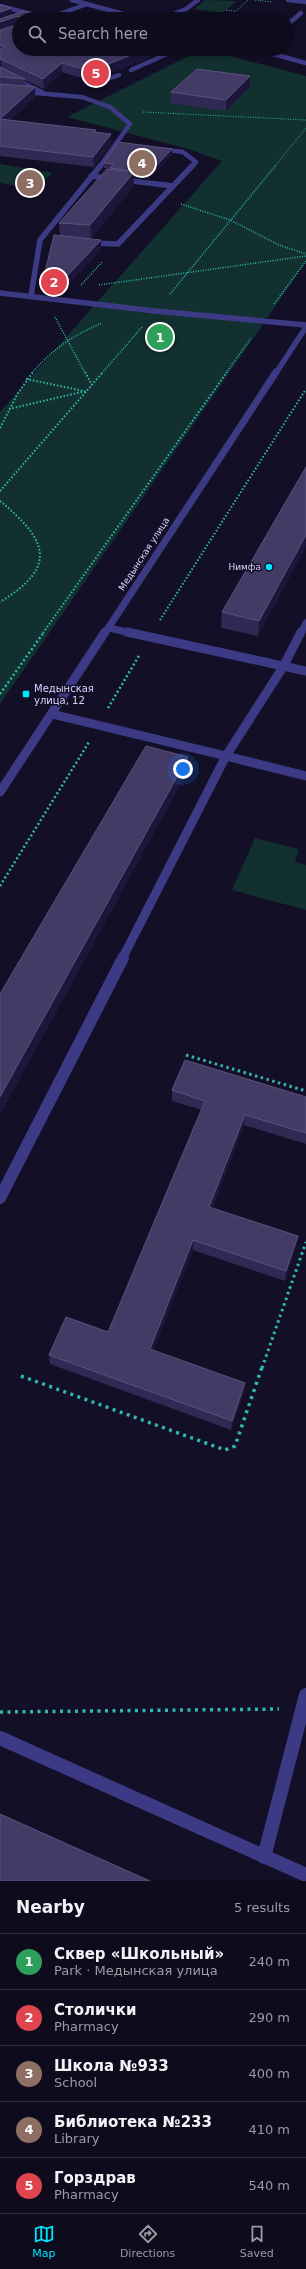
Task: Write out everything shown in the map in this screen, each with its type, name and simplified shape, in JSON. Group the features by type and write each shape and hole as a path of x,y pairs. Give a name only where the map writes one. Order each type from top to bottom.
{"street":[{"path":"72,0 116,12"},
{"path":"180,12 186,10 198,0"},
{"path":"288,0 306,2"},
{"path":"65,12 87,4"},
{"path":"0,6 23,12"},
{"path":"294,19 301,13"},
{"path":"0,25 12,21"},
{"path":"131,70 162,56"},
{"path":"281,56 304,62 306,58"},
{"path":"0,72 47,94"},
{"path":"100,77 108,79 119,75"},
{"path":"0,90 82,97 114,110 130,124 118,143 40,240 31,296"},
{"path":"118,143 125,144"},
{"path":"79,242 118,244 196,162 183,152 154,148"},
{"path":"91,176 173,186"},
{"path":"40,240 48,240"},
{"path":"0,293 155,311 306,326"},
{"name":"Медынская улица","path":"0,792 306,326"},
{"path":"0,1198 226,756 283,667 306,623"},
{"path":"109,628 306,671"},
{"path":"52,714 306,776"},
{"path":"264,1857 304,1702"},
{"path":"0,1738 306,1875"}],"path":[{"path":"226,10 236,11 248,0"},
{"path":"255,0 272,2"},
{"path":"114,110 306,120"},
{"path":"162,198 230,220 279,245 306,255"},
{"path":"86,286 78,287 118,244"},
{"path":"94,286 185,274 306,255"},
{"path":"0,694 306,261"},
{"path":"53,314 92,385"},
{"path":"0,428 26,379 43,358 67,339 103,323"},
{"path":"9,409 86,391 26,379"},
{"path":"0,886 99,725 150,637 306,389"},
{"path":"0,501 23,521 34,536 40,548 38,563 28,580 13,595 0,602"},
{"path":"186,1055 306,1091"},
{"path":"22,1376 218,1448 225,1450 236,1446 306,1242"},
{"path":"0,1712 304,1702"}],"green space":[{"path":"205,0 237,1 223,12 194,9"},
{"path":"189,56 230,56 306,76 306,262 0,704 0,412 222,161 188,149 67,117"},
{"path":"0,164 53,173 34,189 0,183"},
{"path":"255,838 299,849 295,862 306,865 306,910 232,890"}],"building":[{"path":"0,5 12,8 0,12"},
{"path":"12,15 12,18 0,22 0,19"},
{"path":"12,26 12,56 128,56 106,65 98,64 96,69 91,71 62,63 43,79 1,59 0,60 0,50 5,46 0,45 0,30"},
{"path":"0,67 25,79 0,77"},
{"path":"197,69 250,76 226,100 171,92"},
{"path":"0,84 35,87 0,119"},
{"path":"0,119 96,130 94,132 111,134 93,157 0,146"},
{"path":"118,142 172,149 149,173 110,168 114,164 104,163"},
{"path":"107,169 134,172 90,225 59,223"},
{"path":"54,235 101,240 68,275 51,275 42,284"},
{"path":"306,467 306,535 259,621 222,612"},
{"path":"146,746 188,757 0,1097 0,994"},
{"path":"185,1060 306,1097 306,1133 245,1115 209,1207 298,1236 286,1271 193,1240 150,1349 245,1383 232,1421 49,1355 66,1317 108,1332 205,1101 172,1090"},
{"path":"0,1814 150,1881 0,1881"}],"place":[{"name":"Горздрав","path":"96,73"},
{"name":"Библиотека №233","path":"142,163"},
{"name":"Школа №933","path":"30,183"},
{"name":"Столички","path":"54,282"},
{"name":"Сквер «Школьный»","path":"160,337"},
{"name":"Нимфа","path":"269,567"},
{"name":"Медынская улица, 12","path":"26,694"}]}
